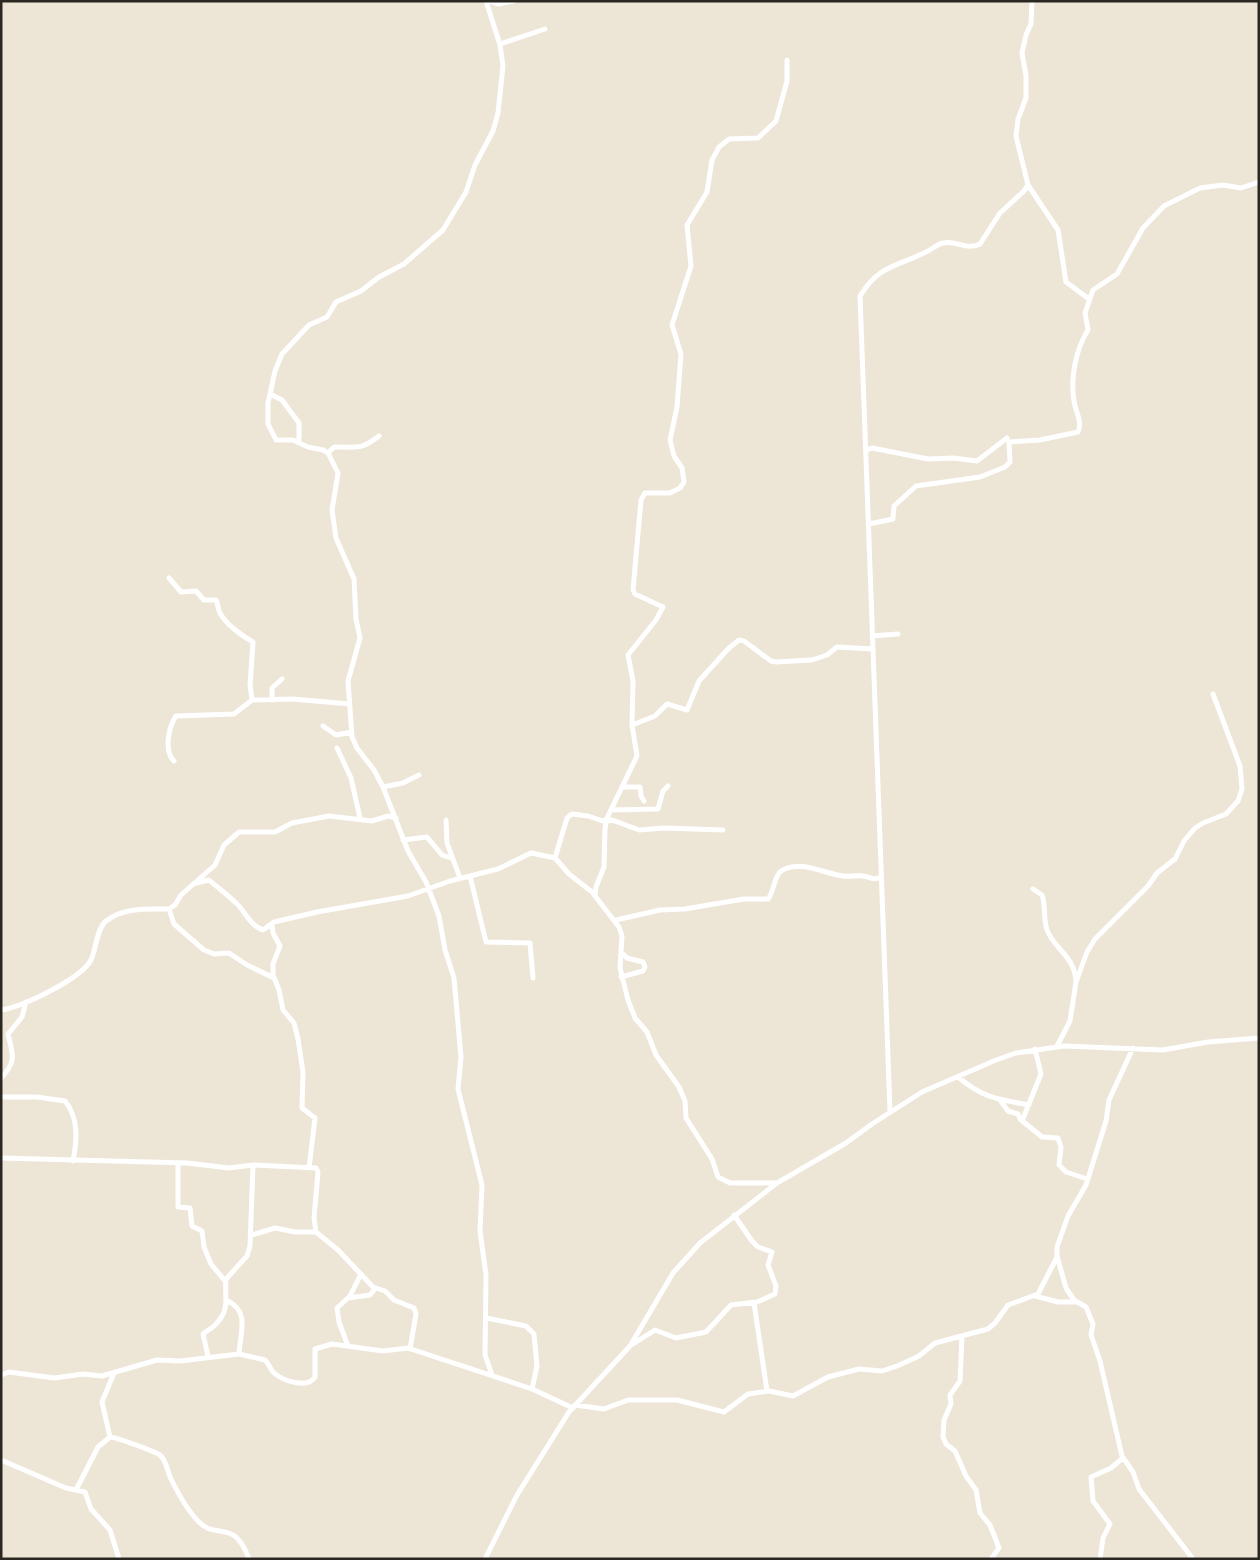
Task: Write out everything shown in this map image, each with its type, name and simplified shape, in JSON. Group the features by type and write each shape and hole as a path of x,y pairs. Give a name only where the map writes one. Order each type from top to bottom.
{"street":[{"path":"487,1 496,4 514,1"},
{"path":"487,1 500,44 503,66 498,112 489,141 475,165 466,192 446,226 404,264 379,277 356,293 341,298 333,305 327,317 314,322 303,331 282,354 275,371 270,394 268,424 276,440 299,443 328,453 338,476 332,510 336,538 354,579 356,619 360,638 348,680 354,744 374,770 383,787 403,840 429,889 439,916 457,994 461,1056 458,1089 471,1150 480,1175 482,1192 480,1231 486,1275 486,1355 492,1375"},
{"path":"1032,1 1031,24 1026,35 1022,53 1026,76 1026,98 1018,119 1016,135 1028,185 1055,223 1061,242 1067,283 1089,299"},
{"path":"500,44 545,29"},
{"path":"595,896 596,887 604,867 607,819 637,756 632,725 633,681 628,655 656,620 663,607 660,603 635,594 633,590 641,500 645,493 670,493 680,488 684,482 682,468 674,456 670,440 677,407 681,354 672,325 691,266 687,225 707,192 712,160 719,147 729,139 758,138 776,121 787,81 787,60"},
{"path":"869,524 893,519 894,506 916,486 980,477 1008,465 1010,460 1009,442 1040,440 1078,432 1080,422 1073,400 1073,367 1083,337 1088,330 1085,317 1089,299 1095,288 1120,270 1143,228 1164,206 1200,188 1223,185 1241,188 1259,182"},
{"path":"890,1111 861,294 870,280 880,272 925,253 942,243 968,247 980,244 1000,213 1028,185"},
{"path":"270,394 282,400 298,422 299,443"},
{"path":"328,453 334,447 360,447 378,436"},
{"path":"866,450 872,448 928,459 953,458 977,462 1008,438"},
{"path":"169,578 181,592 196,591 204,600 216,600 220,613 229,626 238,631 246,640 253,642 250,685 252,700"},
{"path":"872,636 898,634"},
{"path":"632,725 655,716 667,704 687,710 699,681 728,649 739,640 744,641 771,661 776,662 812,660 840,647 873,649"},
{"path":"272,700 272,688 282,679"},
{"path":"1057,1046 1070,1021 1076,982 1087,952 1099,935 1148,886 1157,873 1175,859 1184,841 1195,828 1203,822 1226,814 1238,802 1242,789 1240,766 1214,694"},
{"path":"174,762 170,756 168,742 176,716 234,714 252,700 292,699 350,704"},
{"path":"323,726 336,735 352,732"},
{"path":"337,748 351,778 360,818"},
{"path":"383,787 403,783 418,775"},
{"path":"611,810 658,808 663,792 668,786"},
{"path":"622,787 640,787 641,796 644,801"},
{"path":"555,858 570,815 588,816 603,821 607,819 638,830 664,828 724,830"},
{"path":"1,1010 26,1002 81,972 88,966 95,950 101,927 108,920 134,909 169,909 176,906 181,895 214,865 224,845 239,832 275,832 292,823 314,821 326,816 360,818 372,821 388,816 396,818"},
{"path":"446,820 447,843 460,878"},
{"path":"403,840 427,837 442,855 451,858"},
{"path":"196,883 209,880 223,890 238,905 246,918 260,930 265,930 272,924 317,912 408,896 460,878 498,870 530,853 555,858 595,896 616,920 622,936 621,977 635,1018 647,1032 661,1064 679,1087 684,1101 686,1118 712,1159 718,1177 730,1183 776,1183"},
{"path":"616,920 660,910 685,909 744,899 768,899 778,874 792,868 807,868 843,876 863,876 870,879 881,877"},
{"path":"470,876 486,942 530,943 533,978"},
{"path":"1032,889 1042,895 1047,930 1065,952 1074,971 1076,982"},
{"path":"169,909 174,924 204,950 214,954 229,953 246,965 274,978"},
{"path":"272,924 273,933 280,946 273,964 274,978 279,990 283,1010 293,1021 298,1039 303,1072 302,1108 315,1118 309,1168"},
{"path":"621,952 627,958 643,962 645,967 641,972 621,977"},
{"path":"1,1078 12,1065 13,1054 8,1034 22,1016 26,1002"},
{"path":"1061,1038 1064,1046"},
{"path":"485,1559 518,1495 574,1406 630,1346 673,1273 700,1243 776,1183 846,1143 890,1111 922,1092 996,1060 1035,1049 1057,1046 1166,1050 1202,1043 1259,1038"},
{"path":"1076,1302 1066,1288 1057,1256 1057,1247 1067,1219 1084,1191 1106,1121 1109,1100 1133,1048"},
{"path":"1022,1121 1041,1074 1035,1049"},
{"path":"958,1076 981,1094 1000,1100 1029,1105"},
{"path":"1,1097 37,1097 65,1102 72,1111 76,1124 73,1161"},
{"path":"1000,1100 1008,1111 1018,1114 1022,1121 1042,1137 1058,1138 1061,1147 1059,1165 1066,1172 1087,1179"},
{"path":"1,1158 178,1165 187,1163 229,1168 253,1166 316,1168 318,1172 314,1218 316,1232"},
{"path":"178,1165 178,1207 190,1208 192,1226 202,1231 204,1247 211,1264 226,1281 228,1301 221,1319 203,1334 208,1356"},
{"path":"226,1281 247,1256 252,1235 253,1166"},
{"path":"630,1346 655,1330 676,1338 706,1332 731,1305 754,1303 777,1292 768,1265 772,1253 752,1241 734,1215"},
{"path":"252,1235 276,1228 295,1232 316,1232 338,1250 375,1289 385,1291 394,1300 414,1308 416,1314 410,1349"},
{"path":"1035,1296 1057,1256"},
{"path":"348,1346 337,1312 339,1305 348,1298 361,1274"},
{"path":"348,1298 370,1296 375,1289"},
{"path":"1,1375 9,1372 54,1378 76,1374 102,1376 130,1366 139,1366 157,1360 180,1360 239,1354 265,1360 274,1373 280,1377 294,1382 310,1382 315,1377 314,1353 316,1348 332,1344 384,1351 410,1349 455,1365 492,1375 574,1406 604,1409 628,1400 677,1400 724,1412 730,1410 744,1395 767,1391 793,1396 828,1378 859,1370 887,1369 919,1356 935,1343 988,1329 995,1323 1008,1305 1035,1296 1055,1302 1076,1302 1086,1307 1093,1324 1091,1336 1100,1361 1123,1458 1134,1472 1139,1489 1192,1559"},
{"path":"228,1301 238,1307 242,1315 239,1354"},
{"path":"754,1303 767,1391"},
{"path":"486,1318 524,1325 534,1334 537,1366 532,1389"},
{"path":"962,1336 960,1381 950,1395 951,1404 944,1420 943,1437 946,1444 955,1452 966,1476 976,1490 980,1513 990,1526 998,1544 999,1548 991,1559"},
{"path":"110,1437 102,1402 114,1373"},
{"path":"76,1490 98,1447 110,1437"},
{"path":"110,1437 154,1451 161,1456 174,1484 198,1522 207,1528 222,1529 234,1535 244,1546 249,1559"},
{"path":"1100,1559 1103,1538 1110,1524 1093,1501 1091,1476 1111,1468 1123,1458"},
{"path":"1,1460 86,1494 91,1508 110,1530 119,1559"}]}
